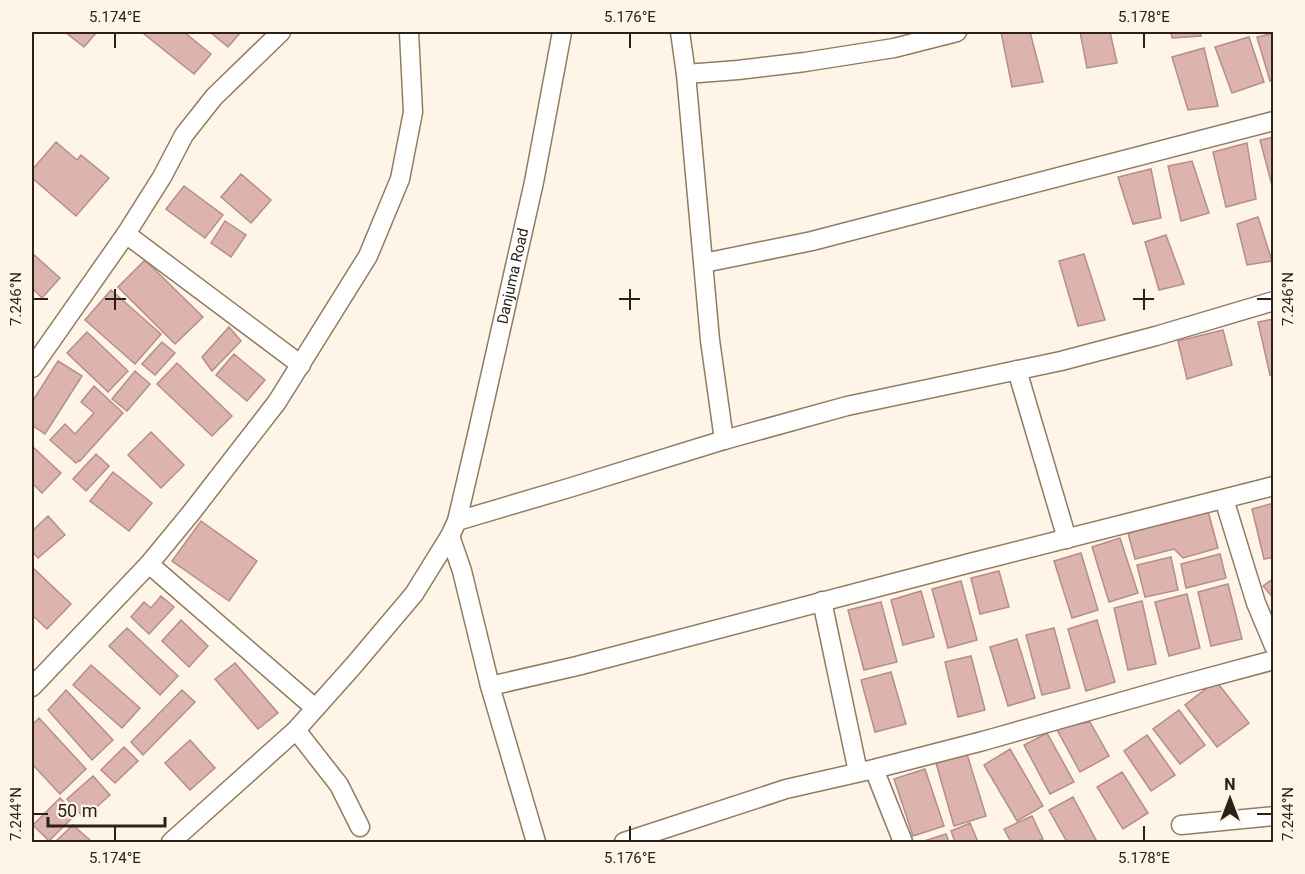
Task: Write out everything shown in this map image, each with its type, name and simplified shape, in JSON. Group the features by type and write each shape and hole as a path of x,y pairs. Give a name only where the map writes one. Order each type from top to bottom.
{"street":[{"path":"32,368 126,234 162,177 184,135 214,97 281,32"},
{"path":"32,687 149,564 191,513 277,402 368,256 400,179 413,112 409,32"},
{"name":"Danjuma Road","path":"453,528 534,182 562,32"},
{"path":"680,32 686,74 710,340 724,440"},
{"path":"686,74 805,62 894,48 957,32"},
{"path":"704,263 812,241 1274,121"},
{"path":"126,234 301,365"},
{"path":"171,843 296,730 414,594 453,528 572,487 724,440 847,406 1061,361 1274,301"},
{"path":"1017,370 1067,539"},
{"path":"490,686 577,666 1274,486"},
{"path":"1224,499 1256,603 1274,646"},
{"path":"453,528 490,686 536,843"},
{"path":"149,564 315,708"},
{"path":"822,601 866,771 903,843"},
{"path":"633,841 786,789 983,741 1274,660"},
{"path":"296,730 339,785 360,827"},
{"path":"1181,825 1274,816"}],"building":[{"path":"65,32 97,32 84,47"},
{"path":"146,32 184,32 211,54 194,74 144,34"},
{"path":"210,32 241,32 228,47"},
{"path":"1001,32 1030,32 1043,82 1012,87"},
{"path":"1080,32 1110,32 1117,63 1087,68"},
{"path":"1171,32 1200,32 1201,36 1172,38"},
{"path":"1274,33 1274,80 1270,81 1257,37"},
{"path":"1249,37 1264,82 1232,93 1215,47"},
{"path":"1204,48 1218,106 1188,110 1172,57"},
{"path":"1274,137 1274,193 1260,140"},
{"path":"56,142 77,160 81,155 109,178 76,216 32,178 32,170"},
{"path":"1247,143 1256,199 1226,207 1213,152"},
{"path":"1192,161 1209,213 1181,221 1168,166"},
{"path":"1151,169 1161,218 1133,224 1118,177"},
{"path":"241,174 271,200 251,223 221,197"},
{"path":"184,186 223,215 205,238 166,209"},
{"path":"1258,217 1272,261 1247,265 1237,224"},
{"path":"225,221 246,235 231,257 211,243"},
{"path":"1166,235 1184,284 1159,290 1145,242"},
{"path":"32,253 60,278 42,298 32,288"},
{"path":"1084,254 1105,320 1078,326 1059,261"},
{"path":"145,260 203,317 175,344 118,287"},
{"path":"111,290 161,334 135,364 85,320"},
{"path":"1274,319 1274,375 1270,375 1258,322"},
{"path":"229,327 241,341 212,371 202,357"},
{"path":"1223,330 1232,365 1187,379 1178,341"},
{"path":"87,332 128,371 108,392 67,353"},
{"path":"162,342 175,353 155,375 142,364"},
{"path":"234,354 265,380 247,401 216,375"},
{"path":"58,361 82,376 45,434 32,425 32,402"},
{"path":"177,363 232,416 212,436 157,384"},
{"path":"135,371 150,384 127,411 112,399"},
{"path":"94,386 123,413 76,463 50,440 65,424 75,434 94,413 81,402"},
{"path":"151,432 184,465 161,488 128,455"},
{"path":"32,446 61,473 42,493 32,483"},
{"path":"96,454 109,466 86,491 73,479"},
{"path":"113,472 152,503 129,531 90,501"},
{"path":"1274,503 1274,557 1264,559 1252,509"},
{"path":"1208,511 1218,548 1183,558 1174,549 1135,559 1128,533"},
{"path":"48,516 65,535 38,558 32,551 32,531"},
{"path":"201,521 257,561 229,601 172,561"},
{"path":"1120,538 1138,593 1109,602 1092,547"},
{"path":"1081,553 1098,610 1072,618 1054,561"},
{"path":"1220,554 1226,578 1186,588 1181,564"},
{"path":"1171,557 1178,590 1145,597 1137,565"},
{"path":"32,567 71,604 47,629 32,615"},
{"path":"999,571 1009,607 980,614 971,578"},
{"path":"1274,578 1274,599 1263,586"},
{"path":"961,581 977,640 948,648 932,589"},
{"path":"1228,584 1242,639 1211,646 1198,592"},
{"path":"921,591 934,637 903,645 891,600"},
{"path":"1187,594 1200,648 1169,656 1155,602"},
{"path":"161,596 174,607 149,634 131,617 144,602 151,608"},
{"path":"1142,601 1156,664 1128,670 1114,608"},
{"path":"881,602 897,662 864,670 848,610"},
{"path":"181,620 208,646 189,667 162,641"},
{"path":"1097,620 1115,682 1086,691 1068,629"},
{"path":"127,628 178,676 160,695 109,646"},
{"path":"1054,628 1070,688 1042,695 1026,635"},
{"path":"1017,639 1035,698 1008,706 990,647"},
{"path":"971,656 985,710 958,717 945,662"},
{"path":"235,663 278,713 258,729 215,679"},
{"path":"91,665 140,708 122,728 73,685"},
{"path":"891,672 906,724 875,732 861,680"},
{"path":"1216,681 1249,723 1217,747 1185,705"},
{"path":"66,690 113,740 92,760 48,710"},
{"path":"182,690 195,702 143,755 131,742"},
{"path":"1179,710 1205,745 1180,764 1153,729"},
{"path":"39,718 86,769 60,794 32,764 32,725"},
{"path":"1090,722 1109,756 1080,772 1056,728"},
{"path":"1047,733 1074,782 1050,794 1024,745"},
{"path":"1147,735 1175,775 1151,791 1124,751"},
{"path":"190,740 215,768 190,790 165,763"},
{"path":"124,747 138,761 115,783 101,770"},
{"path":"1010,749 1043,806 1017,821 984,765"},
{"path":"967,754 986,816 954,826 936,763"},
{"path":"925,769 944,826 913,836 894,779"},
{"path":"1122,772 1148,813 1123,829 1097,787"},
{"path":"93,776 110,795 84,818 67,799"},
{"path":"1073,797 1096,840 1092,842 1067,842 1049,810"},
{"path":"60,798 76,814 49,841 33,825"},
{"path":"1032,816 1043,839 1036,842 1011,842 1004,829"},
{"path":"970,823 978,842 955,842 951,831"},
{"path":"73,825 92,842 56,841"},
{"path":"946,834 949,842 921,842"}]}
